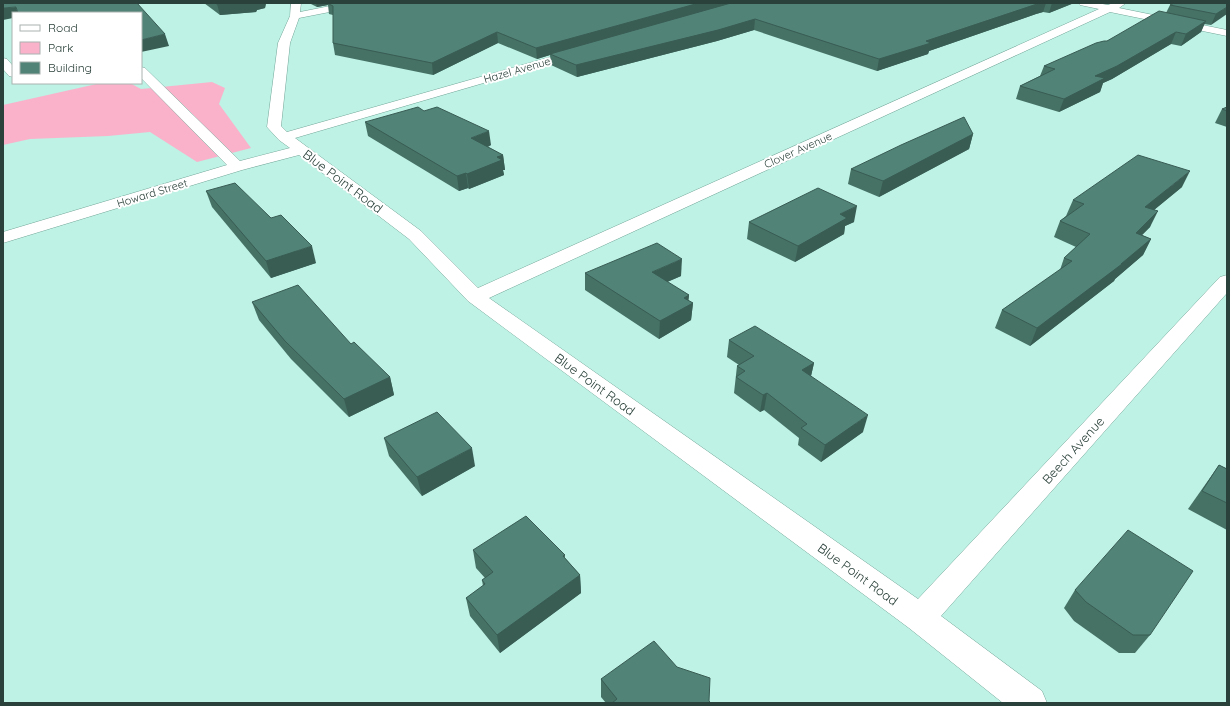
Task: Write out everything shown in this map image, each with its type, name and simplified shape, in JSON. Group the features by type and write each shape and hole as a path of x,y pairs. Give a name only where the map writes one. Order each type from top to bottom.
{"street":[{"path":"295,10 360,3"},
{"path":"1083,3 1115,6 1227,33"},
{"name":"Clover Avenue","path":"475,297 1115,6"},
{"name":"Blue Point Road","path":"295,10 284,43 274,127 292,143 415,235 475,297 920,618 1030,703"},
{"name":"Hazel Avenue","path":"292,143 590,49"},
{"path":"3,62 12,72"},
{"path":"142,72 237,167"},
{"name":"Howard Street","path":"3,238 237,167 292,143"},
{"name":"Beech Avenue","path":"920,618 1227,281"}],"green space":[{"path":"212,82 225,88 219,104 251,148 197,162 150,132 108,136 30,139 3,145 3,105 97,84 132,84 141,89"}],"building":[{"path":"3,3 137,3 165,34 142,40 142,12 18,12 16,7 3,8"},
{"path":"215,3 237,3 217,4"},
{"path":"327,3 699,3 536,48 497,32 432,63 333,43 333,6"},
{"path":"731,3 1040,3 926,41 931,43 879,59 755,19 718,30 576,65 550,54"},
{"path":"1174,3 1227,3 1227,7 1216,14 1170,5"},
{"path":"1159,11 1206,21 1186,34 1176,32 1117,66 1095,76 1105,78 1064,99 1020,86 1055,69 1044,66 1096,43 1107,41"},
{"path":"418,107 424,111 437,107 489,131 471,138 503,155 497,157 502,160 467,174 457,176 365,122"},
{"path":"964,117 973,134 883,181 851,169 901,145"},
{"path":"1138,155 1190,171 1145,207 1158,211 1136,233 1151,239 1122,264 1037,328 1002,310 1072,261 1064,258 1090,234 1060,221 1084,204 1073,200"},
{"path":"235,183 271,218 281,215 312,246 266,261 206,191"},
{"path":"818,188 857,206 840,214 847,218 798,246 749,222"},
{"path":"657,243 682,259 652,272 689,295 684,298 693,303 660,321 585,273"},
{"path":"298,285 351,344 354,342 390,377 344,399 285,341 252,302"},
{"path":"755,326 814,363 802,370 868,415 825,445 801,428 807,424 767,393 763,395 736,377 745,371 737,366 754,356 729,340"},
{"path":"437,412 472,448 417,477 384,438"},
{"path":"1219,465 1227,469 1227,503 1202,491"},
{"path":"526,516 565,555 563,556 580,575 497,635 466,598 485,584 482,580 493,572 473,550"},
{"path":"1128,530 1193,571 1150,635 1133,635 1086,602 1075,590"},
{"path":"654,641 677,667 710,678 709,701 711,703 612,703 617,699 601,679"}]}
